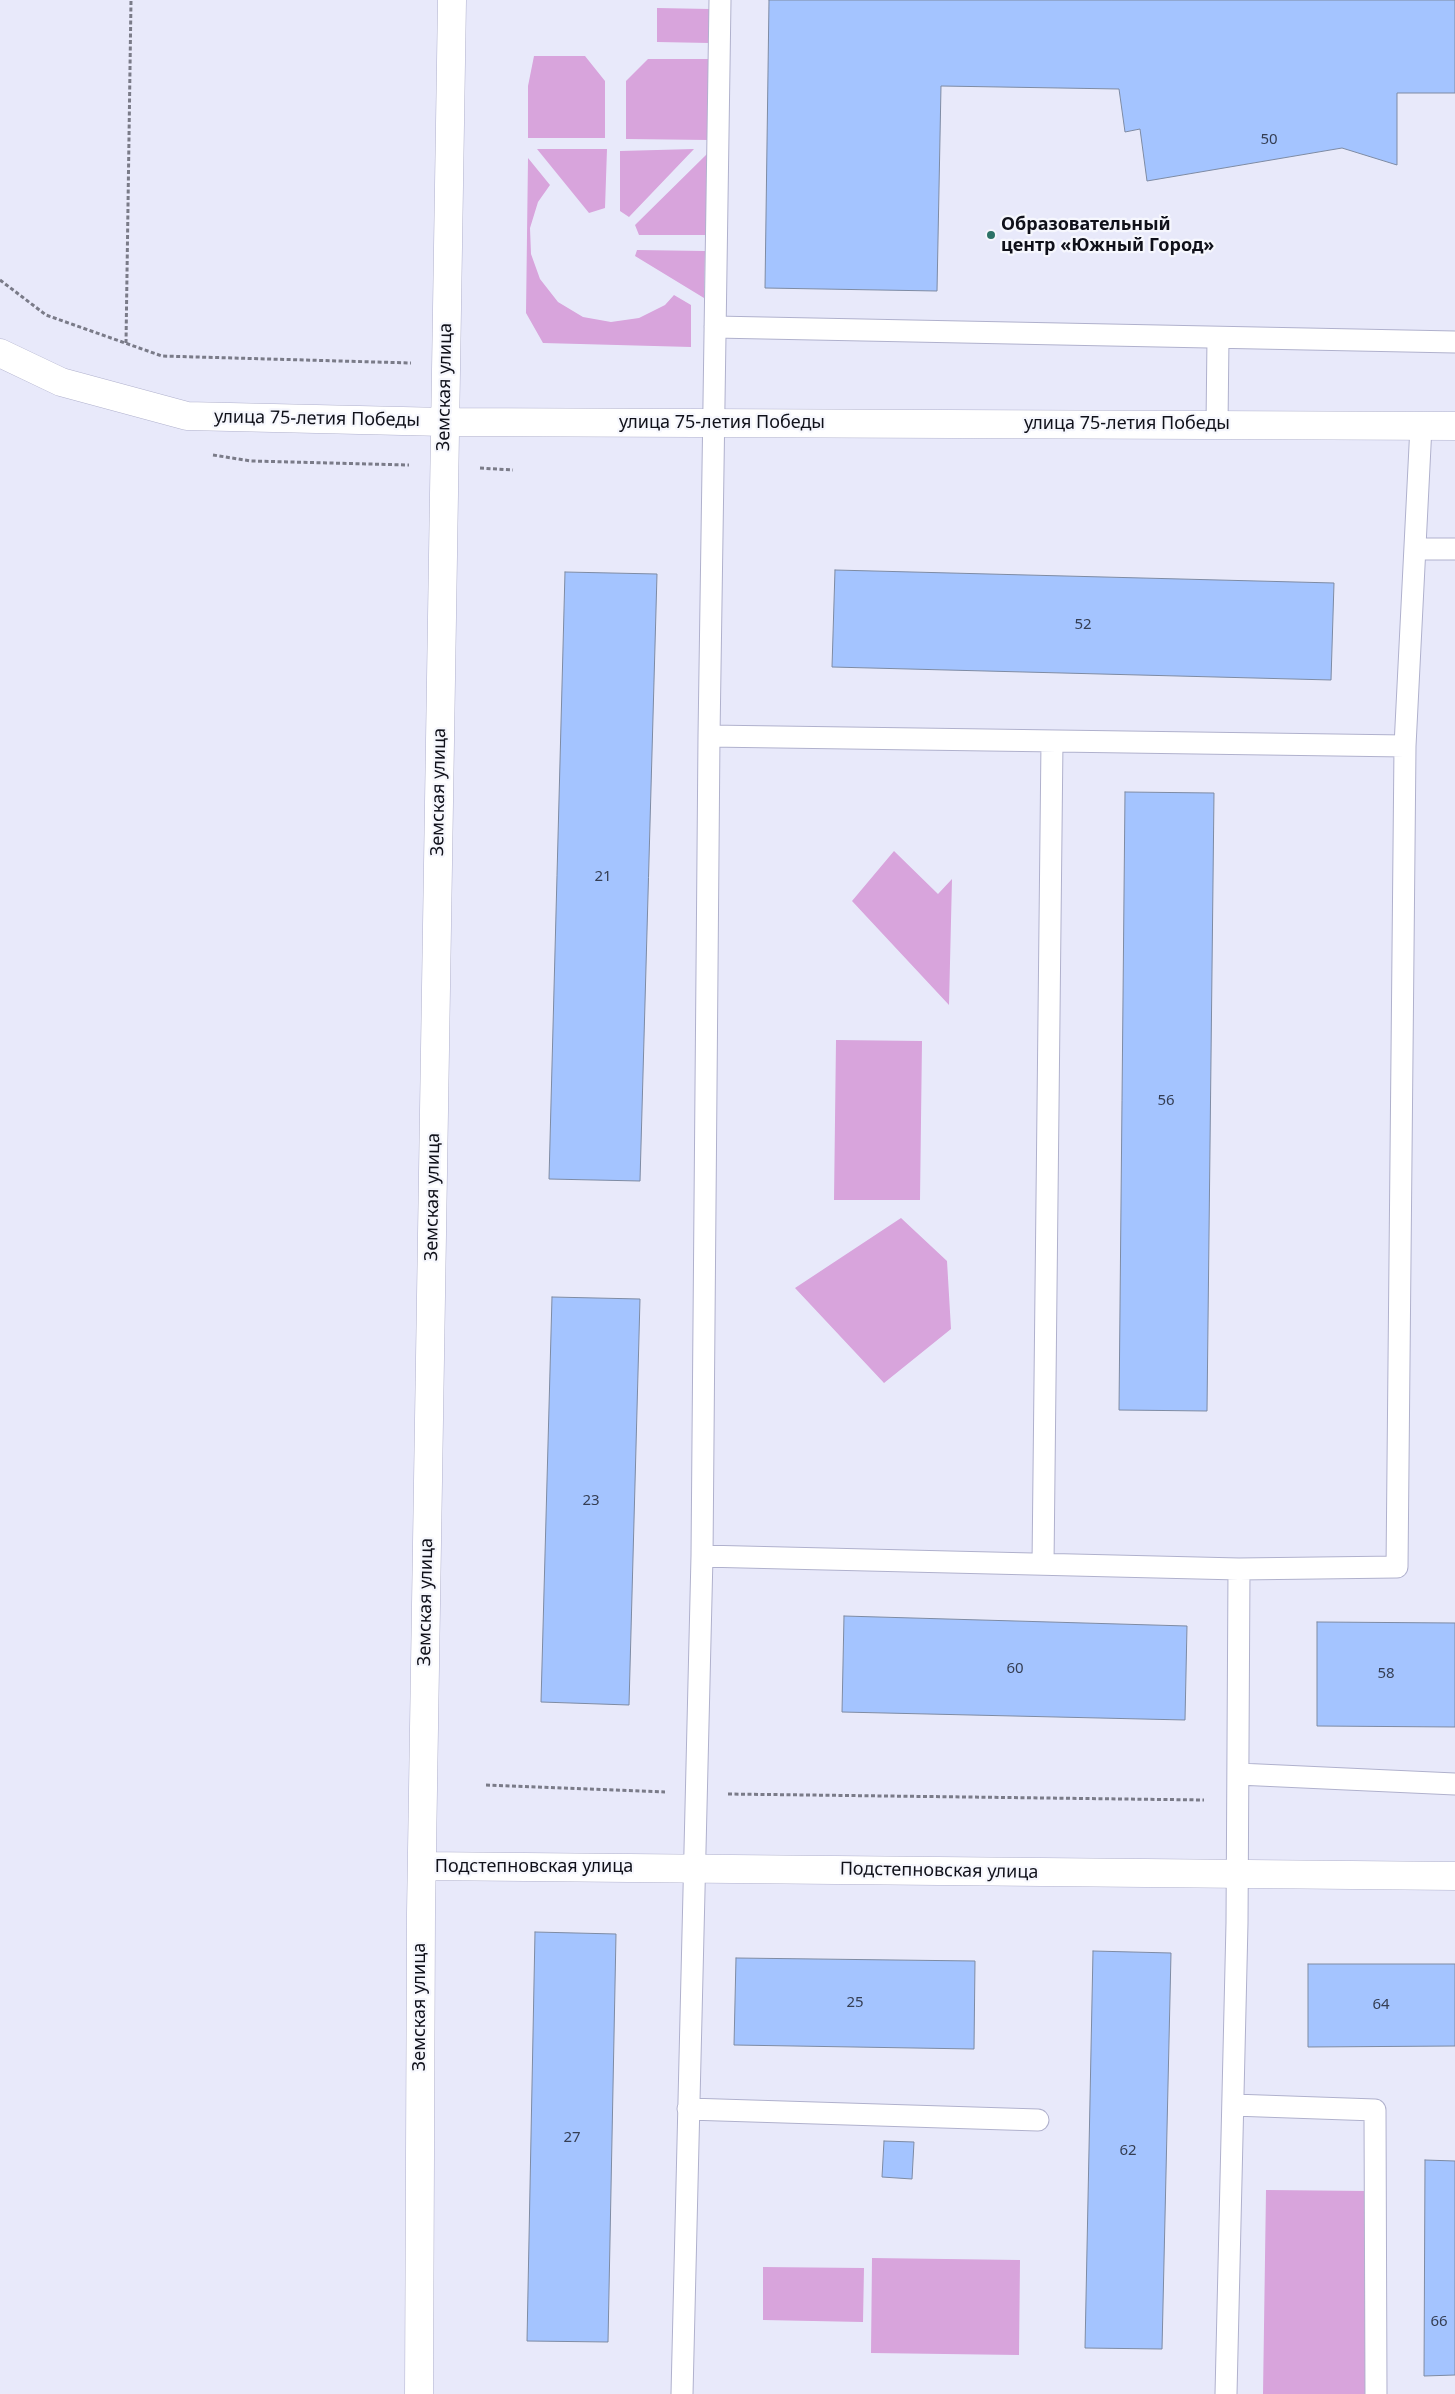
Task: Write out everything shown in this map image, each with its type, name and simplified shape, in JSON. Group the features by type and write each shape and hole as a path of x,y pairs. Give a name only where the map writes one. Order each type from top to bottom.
{"street":[{"name":"Земская улица","path":"419,2394 422,1866 452,0"},
{"name":"улица 75-летия Победы","path":"0,353 61,382 187,416 445,422 1455,426"},
{"name":"Подстепновская улица","path":"422,1866 1455,1876"}],"lane":[{"path":"682,2394 702,1556 709,736 720,0"},
{"path":"715,327 1455,342"},
{"path":"1217,425 1218,338"},
{"path":"702,1556 1239,1569 1397,1567 1405,746 1421,426"},
{"path":"1415,549 1455,549"},
{"path":"709,736 1405,746"},
{"path":"1043,1564 1052,741"},
{"path":"1226,2394 1237,1874 1239,1569"},
{"path":"1238,1774 1455,1784"},
{"path":"1233,2105 1375,2110 1376,2394"},
{"path":"688,2109 1038,2120"}],"path":[{"path":"126,343 131,0"},
{"path":"0,280 46,315 162,356 445,364"},
{"path":"486,1785 696,1794 1238,1800"}],"shaded area":[{"path":"657,8 710,9 710,43 657,42"},
{"path":"534,56 585,56 605,81 605,138 528,138 528,86"},
{"path":"648,59 709,59 709,140 626,139 626,81"},
{"path":"537,149 607,149 605,208 589,213"},
{"path":"694,149 629,217 620,211 620,151"},
{"path":"707,154 707,235 639,235 635,225"},
{"path":"528,158 550,185 538,202 530,228 531,254 540,279 558,302 583,317 611,322 639,318 665,305 674,295 691,305 691,347 543,343 526,313"},
{"path":"637,250 705,251 704,298 635,256"},
{"path":"894,851 938,894 952,879 949,1005 852,901"},
{"path":"836,1040 922,1041 920,1200 834,1200"},
{"path":"901,1218 947,1261 951,1329 884,1383 795,1288"},
{"path":"1266,2190 1368,2191 1365,2394 1263,2394"},
{"path":"872,2258 1020,2260 1019,2355 871,2353"},
{"path":"763,2267 864,2268 863,2322 763,2320"}],"building":[{"path":"769,0 1455,0 1455,93 1397,93 1397,165 1342,148 1147,181 1140,129 1125,132 1119,89 941,86 937,291 765,288"},
{"path":"835,570 1334,583 1331,680 832,667"},
{"path":"565,572 657,574 640,1181 549,1179"},
{"path":"1125,792 1214,793 1207,1411 1119,1410"},
{"path":"552,1297 640,1299 629,1705 541,1702"},
{"path":"844,1616 1187,1626 1185,1720 842,1712"},
{"path":"1317,1622 1455,1623 1455,1727 1317,1726"},
{"path":"535,1932 616,1934 608,2342 527,2341"},
{"path":"1093,1951 1171,1953 1162,2349 1085,2348"},
{"path":"736,1958 975,1961 974,2049 734,2045"},
{"path":"1308,1964 1455,1964 1455,2046 1308,2047"},
{"path":"884,2141 914,2142 912,2179 882,2177"},
{"path":"1425,2160 1455,2161 1455,2375 1424,2376"}],"place":[{"name":"Образовательный центр «Южный Город»","path":"991,235"}]}
